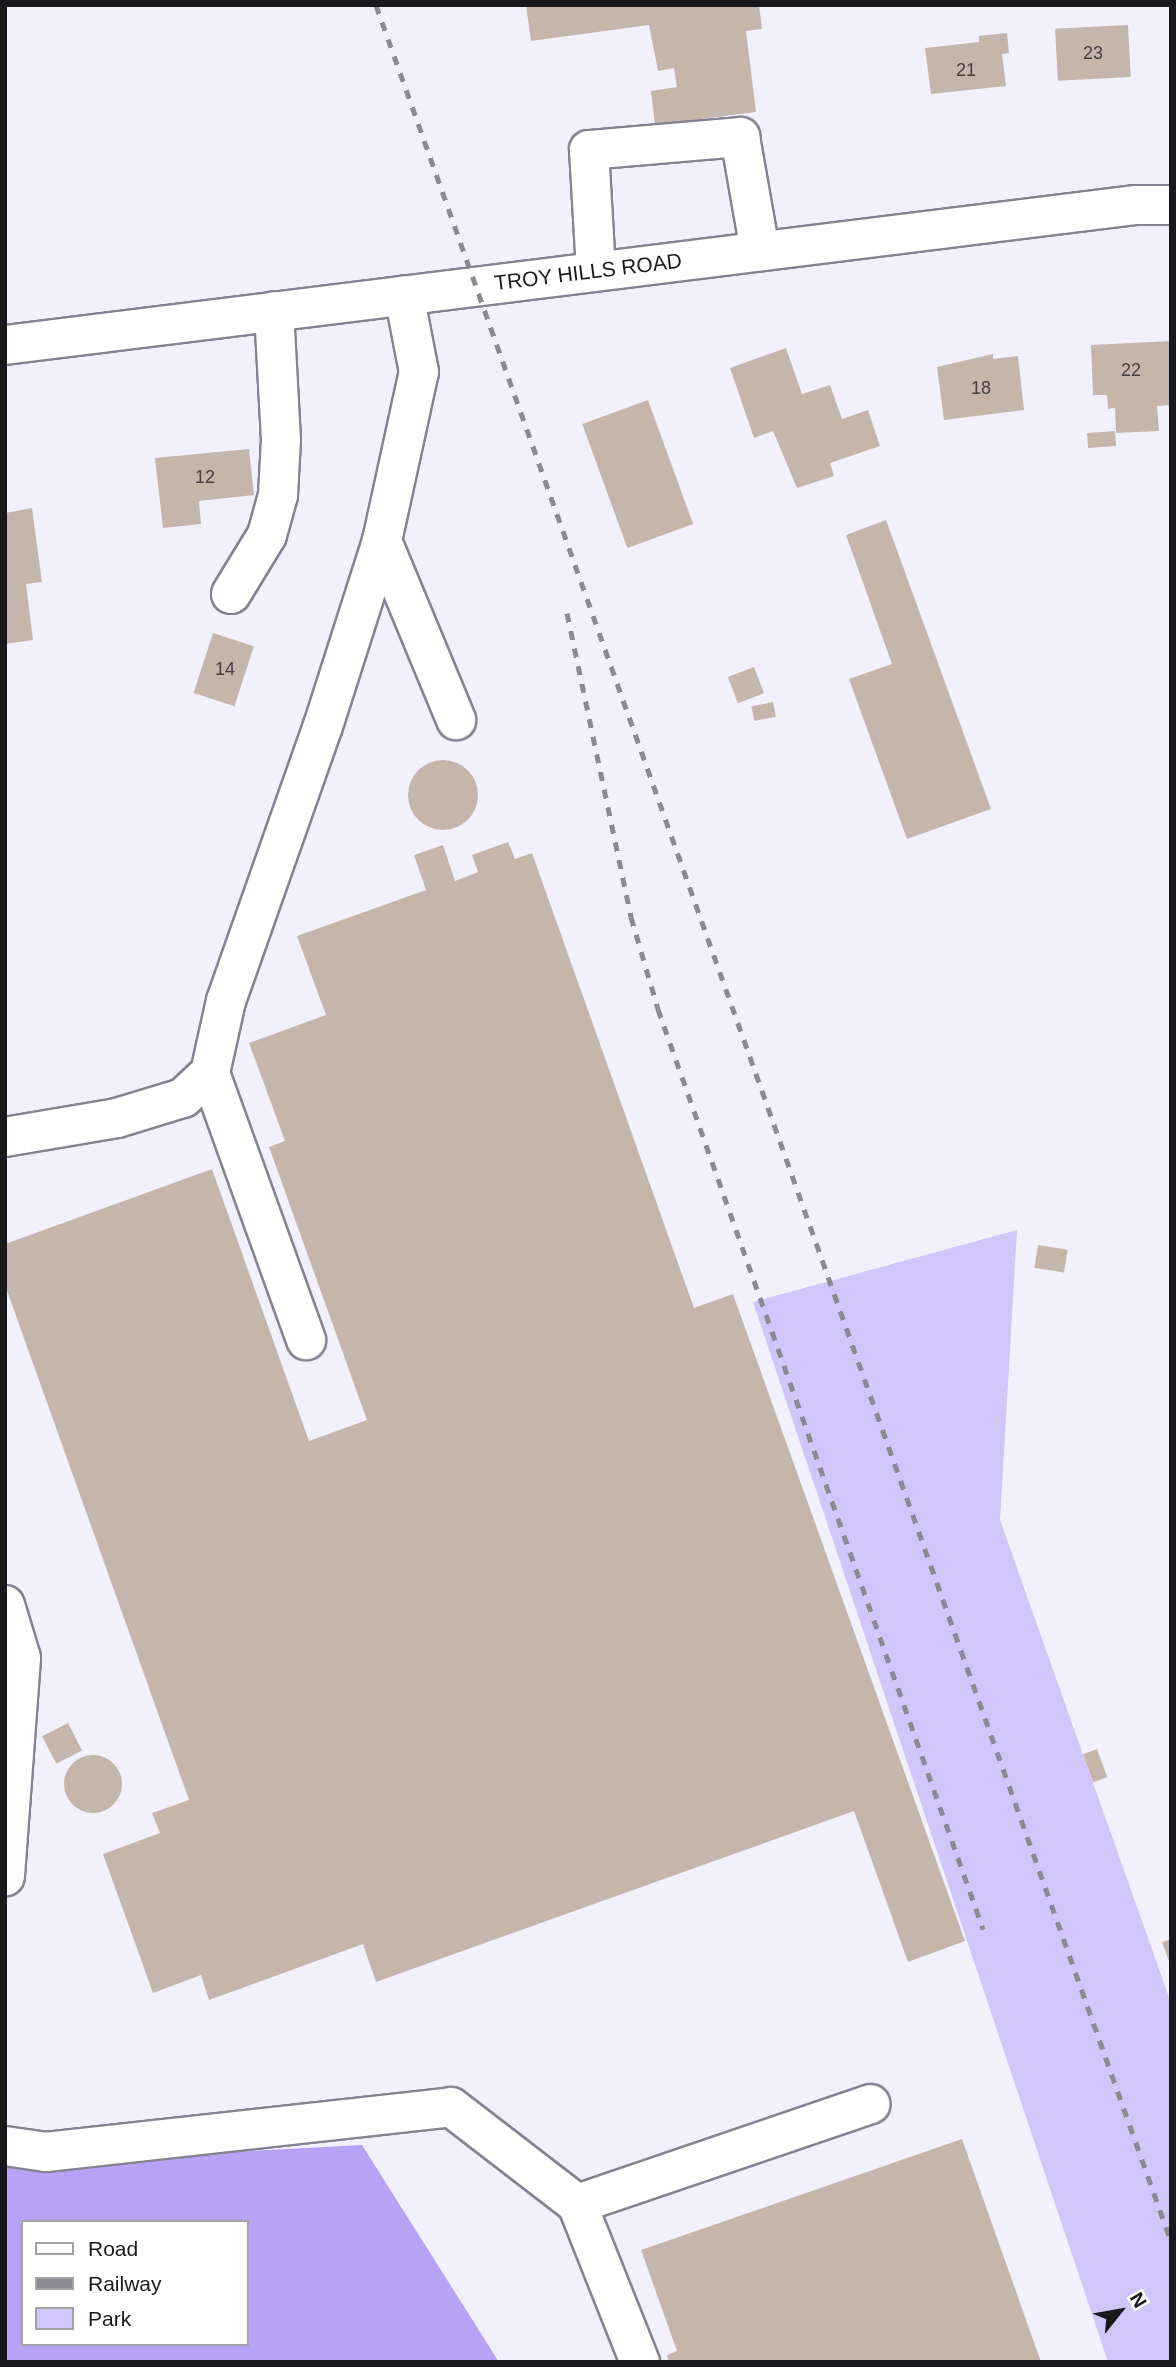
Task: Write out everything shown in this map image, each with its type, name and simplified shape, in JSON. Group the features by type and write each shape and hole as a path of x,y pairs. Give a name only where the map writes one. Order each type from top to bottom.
{"main road":[{"path":"596,271 589,150 740,137 760,251"},
{"name":"TROY HILLS ROAD","path":"5,345 1136,205 1171,205"},
{"path":"5,1137 117,1118 183,1098 209,1073 226,1001 323,726 382,541 419,372 404,295"},
{"path":"231,594 267,536 278,495 281,440 274,311"},
{"path":"382,541 456,720"},
{"path":"209,1073 306,1340"},
{"path":"5,1605 21,1658 5,1876"},
{"path":"578,2204 870,2104"},
{"path":"5,2146 46,2152 451,2107 578,2204 640,2362"}],"green space":[{"path":"1017,1230 1000,1520 1171,2003 1171,2362 1108,2362 753,1302"}],"shaded area":[{"path":"362,2145 499,2362 5,2362 5,2164"}],"building":[{"path":"526,5 759,5 762,29 746,31 756,112 655,125 651,91 677,87 674,68 658,71 649,25 531,41"},
{"path":"1128,25 1131,77 1058,81 1055,29"},
{"path":"1007,33 1009,53 1002,54 1006,86 931,94 925,48 979,42 979,36"},
{"path":"1171,341 1171,405 1157,406 1159,431 1116,433 1115,408 1108,409 1107,395 1093,395 1091,345"},
{"path":"786,348 802,394 830,385 842,419 868,410 880,446 830,463 834,476 797,488 773,431 754,438 730,368"},
{"path":"993,354 993,359 1018,356 1024,410 944,420 937,367"},
{"path":"648,400 693,524 627,548 582,424"},
{"path":"1115,431 1116,446 1088,448 1087,433"},
{"path":"249,449 254,495 199,501 201,524 163,528 155,458"},
{"path":"32,508 42,582 26,584 33,640 5,644 5,513"},
{"path":"886,520 991,809 907,839 849,679 892,664 846,535"},
{"path":"213,633 254,646 234,706 194,693"},
{"path":"754,667 764,693 738,703 728,677"},
{"path":"773,702 776,717 754,721 751,706"},
{"path":"450,760 463,766 472,775 476,781 476,809 468,820 457,828 436,830 418,820 410,809 408,788 418,770 429,762"},
{"path":"508,842 515,859 532,853 694,1308 733,1294 965,1941 908,1962 854,1811 376,1982 363,1944 209,2000 201,1975 153,1993 103,1854 160,1833 152,1813 189,1800 5,1285 5,1244 212,1169 309,1441 367,1420 269,1147 285,1141 249,1043 326,1015 297,936 426,890 414,855 443,845 455,881 478,872 472,855"},
{"path":"1038,1245 1068,1250 1064,1272 1034,1268"},
{"path":"68,1723 82,1751 56,1764 42,1736"},
{"path":"1097,1749 1107,1777 1093,1782 1083,1754"},
{"path":"93,1755 104,1757 117,1768 122,1784 120,1795 109,1808 93,1813 82,1811 69,1800 64,1784 66,1773 77,1760"},
{"path":"1171,1939 1171,1964 1170,1964 1162,1942"},
{"path":"962,2139 1041,2362 669,2362 667,2355 677,2351 641,2250"}],"railway":[{"path":"376,5 1171,2241"},
{"path":"567,613 631,917 658,1009 983,1929"}]}
